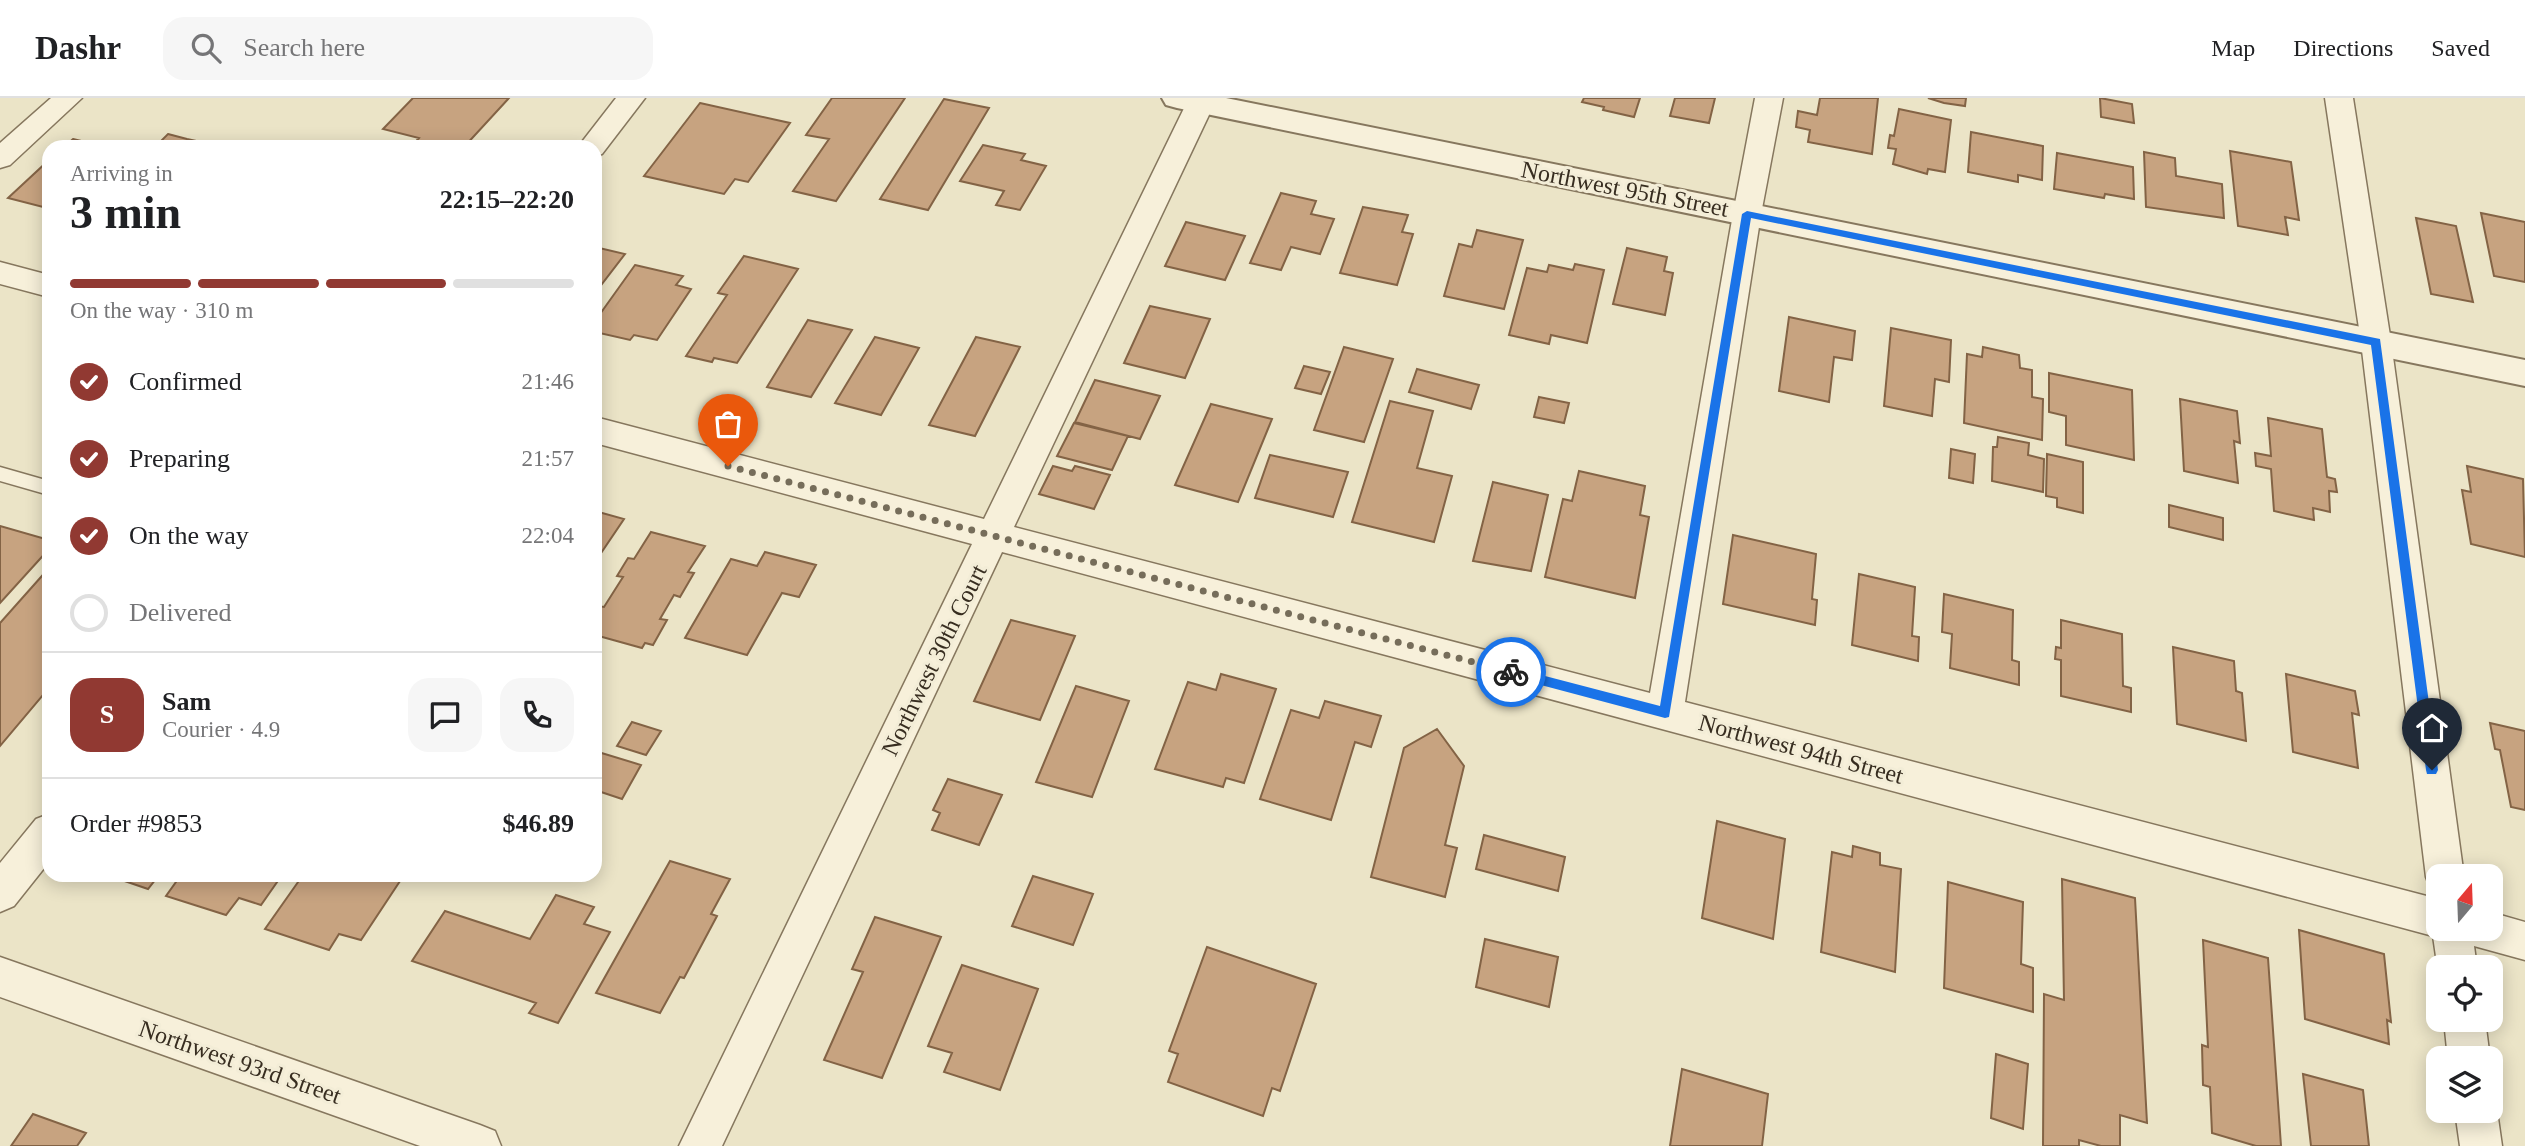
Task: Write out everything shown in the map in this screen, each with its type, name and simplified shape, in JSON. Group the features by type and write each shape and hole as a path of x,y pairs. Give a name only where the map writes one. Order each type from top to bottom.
{"street":[{"path":"0,158 68,98"},
{"path":"598,140 631,98"},
{"path":"1665,713 1747,214 1769,98"},
{"path":"2339,98 2376,342 2443,864"},
{"name":"Northwest 95th Street","path":"1193,100 2525,373"},
{"name":"Northwest 30th Court","path":"700,1146 994,536 1193,100"},
{"path":"0,273 42,284"},
{"name":"Northwest 94th Street","path":"602,432 2426,915"},
{"path":"0,893 42,841"},
{"path":"2503,935 2525,941"},
{"name":"Northwest 93rd Street","path":"0,978 480,1146"},
{"path":"2477,1123 2480,1146"}],"lane":[{"path":"0,474 42,486"}],"building":[{"path":"413,98 509,98 470,140 417,140 419,138 383,129"},
{"path":"832,98 905,98 836,201 793,191 829,139 806,135"},
{"path":"1584,98 1640,98 1634,117 1582,102"},
{"path":"1675,98 1715,98 1709,123 1670,116"},
{"path":"1820,98 1878,98 1872,154 1808,142 1810,130 1796,127 1798,111 1817,115"},
{"path":"1928,98 1966,98 1965,106"},
{"path":"2100,98 2132,104 2134,123 2101,117"},
{"path":"944,99 989,108 928,210 880,199"},
{"path":"700,103 790,123 748,182 735,179 724,194 644,176"},
{"path":"1899,109 1951,120 1945,172 1928,169 1927,174 1893,164 1896,149 1888,148 1890,135 1894,136"},
{"path":"1971,132 2043,146 2042,180 2018,175 2018,182 1968,172"},
{"path":"168,134 193,140 162,140"},
{"path":"983,145 1025,154 1021,160 1046,166 1020,210 996,205 1004,191 960,181"},
{"path":"2230,151 2291,162 2299,220 2285,217 2288,235 2238,226"},
{"path":"2144,152 2175,158 2176,176 2222,184 2224,218 2146,207"},
{"path":"2057,153 2133,167 2134,199 2105,194 2104,198 2054,189"},
{"path":"42,166 42,207 8,198"},
{"path":"1281,193 1316,201 1311,214 1334,219 1320,254 1291,247 1281,270 1250,263"},
{"path":"1363,207 1408,215 1402,232 1413,234 1397,285 1340,273"},
{"path":"2481,213 2525,222 2525,282 2494,276"},
{"path":"2416,218 2456,226 2473,302 2431,294"},
{"path":"1186,222 1245,236 1225,280 1165,266"},
{"path":"1477,230 1523,240 1504,309 1444,296 1459,244 1472,247"},
{"path":"1627,248 1667,257 1664,271 1673,273 1665,315 1613,304"},
{"path":"602,249 625,254 602,284"},
{"path":"744,256 798,269 737,363 714,358 712,362 686,356 727,295 718,293"},
{"path":"1575,264 1604,270 1587,343 1551,335 1549,344 1509,335 1527,268 1547,272 1549,265 1573,270"},
{"path":"635,265 683,276 676,285 691,289 657,340 634,335 630,340 602,334 602,311"},
{"path":"1150,306 1210,319 1185,378 1124,363"},
{"path":"1789,317 1855,331 1852,360 1834,357 1829,402 1779,391"},
{"path":"808,320 852,330 811,397 767,387"},
{"path":"1891,328 1951,340 1949,382 1935,379 1932,416 1884,406"},
{"path":"875,337 919,348 881,415 835,403"},
{"path":"976,337 1020,347 975,436 929,425"},
{"path":"1344,347 1393,359 1364,442 1314,430"},
{"path":"1983,347 2019,355 2020,368 2032,370 2032,397 2043,399 2042,440 1964,423 1967,354 1982,357"},
{"path":"1304,366 1330,372 1321,394 1295,388"},
{"path":"1417,369 1479,385 1471,409 1409,392"},
{"path":"2049,373 2132,390 2134,460 2066,445 2066,416 2049,412"},
{"path":"1095,380 1160,396 1140,439 1075,422"},
{"path":"1539,397 1569,403 1564,423 1534,417"},
{"path":"2180,399 2237,411 2240,443 2234,441 2238,483 2184,471"},
{"path":"1390,401 1433,411 1417,468 1452,476 1434,542 1352,522"},
{"path":"1211,404 1272,419 1238,502 1175,485"},
{"path":"2268,418 2322,429 2327,477 2335,479 2337,492 2329,491 2330,512 2313,508 2314,520 2274,511 2271,469 2256,466 2255,453 2271,456"},
{"path":"1074,423 1128,436 1112,470 1057,456"},
{"path":"1998,437 2029,443 2028,455 2044,459 2043,492 1992,481 1993,447 1997,447"},
{"path":"1951,449 1975,454 1973,483 1949,478"},
{"path":"2047,454 2083,462 2083,513 2057,507 2057,498 2046,496"},
{"path":"1270,455 1348,472 1333,517 1255,498"},
{"path":"1053,466 1072,471 1075,466 1110,475 1094,509 1039,494"},
{"path":"2467,466 2523,479 2525,557 2471,544 2462,490 2471,492"},
{"path":"1579,471 1645,486 1640,515 1649,517 1635,598 1545,577 1563,499 1572,501"},
{"path":"1493,482 1548,495 1531,571 1473,561"},
{"path":"2169,505 2223,518 2223,540 2169,527"},
{"path":"602,513 624,519 602,552"},
{"path":"0,526 42,538 42,557 0,603"},
{"path":"651,532 705,546 688,572 694,573 680,597 674,595 660,619 667,620 653,645 645,643 642,648 602,637 602,607 623,577 617,576 628,558 634,559"},
{"path":"1733,535 1816,554 1812,599 1817,600 1815,625 1723,604"},
{"path":"765,552 816,565 799,597 782,593 747,655 685,638 731,559 757,566"},
{"path":"1859,574 1915,587 1912,636 1919,637 1918,661 1852,645"},
{"path":"42,576 42,696 0,746 0,623"},
{"path":"1944,594 2013,610 2012,660 2019,662 2019,685 1950,668 1952,634 1942,632"},
{"path":"1011,620 1075,636 1040,720 974,701"},
{"path":"2061,620 2122,634 2123,686 2131,688 2131,712 2061,696 2061,660 2055,659 2056,647 2061,648"},
{"path":"2173,647 2234,661 2236,691 2242,693 2246,741 2177,724"},
{"path":"1221,674 1276,689 1244,783 1226,778 1223,787 1155,769 1188,682 1216,690"},
{"path":"2286,674 2355,691 2359,715 2352,713 2358,768 2293,752"},
{"path":"1076,686 1129,701 1092,797 1036,782"},
{"path":"1325,701 1381,716 1371,747 1355,742 1331,820 1260,799 1291,710 1319,718"},
{"path":"632,722 661,731 646,755 617,746"},
{"path":"2490,723 2525,731 2525,810 2511,807 2500,750 2495,749"},
{"path":"1437,729 1464,766 1445,845 1457,848 1445,897 1371,877 1404,748"},
{"path":"602,753 641,765 622,799 602,792"},
{"path":"948,779 1002,795 979,845 932,830 940,813 933,810"},
{"path":"1717,821 1785,839 1773,939 1702,918"},
{"path":"1484,835 1565,857 1558,891 1476,869"},
{"path":"1853,846 1880,853 1880,865 1901,869 1895,972 1821,952 1832,852 1852,857"},
{"path":"670,861 730,879 711,914 717,916 684,978 680,977 660,1013 596,993"},
{"path":"1033,876 1093,894 1073,945 1012,926"},
{"path":"2062,879 2135,898 2147,1123 2120,1115 2120,1146 2101,1146 2079,1140 2079,1146 2043,1146 2044,994 2064,1000"},
{"path":"128,882 154,882 148,889"},
{"path":"176,882 277,882 261,905 239,898 226,915 166,896"},
{"path":"298,882 399,882 361,940 339,934 329,950 265,929"},
{"path":"1948,882 2023,902 2021,964 2033,968 2033,1012 1944,988"},
{"path":"556,895 594,907 584,924 610,932 558,1023 529,1013 536,1003 412,961 445,911 530,939"},
{"path":"875,917 941,937 882,1078 824,1060 863,972 852,969"},
{"path":"2299,930 2384,954 2391,1022 2387,1020 2389,1044 2305,1019"},
{"path":"1485,939 1558,957 1549,1007 1476,987"},
{"path":"2203,940 2268,958 2281,1146 2256,1146 2212,1133 2210,1087 2203,1085 2202,1045 2208,1047"},
{"path":"1207,947 1316,984 1280,1091 1272,1088 1263,1116 1168,1082 1178,1054 1169,1051"},
{"path":"962,965 1038,989 1000,1090 944,1072 952,1053 928,1046"},
{"path":"1996,1054 2028,1064 2023,1129 1991,1118"},
{"path":"1682,1069 1768,1094 1762,1146 1670,1146"},
{"path":"2303,1074 2363,1090 2369,1146 2311,1146"},
{"path":"33,1114 86,1133 77,1146 11,1146"}],"way so far":[{"path":"728,466 1511,672"}],"route":[{"path":"1511,672 1665,713 1747,214 2376,342 2432,770"}]}
